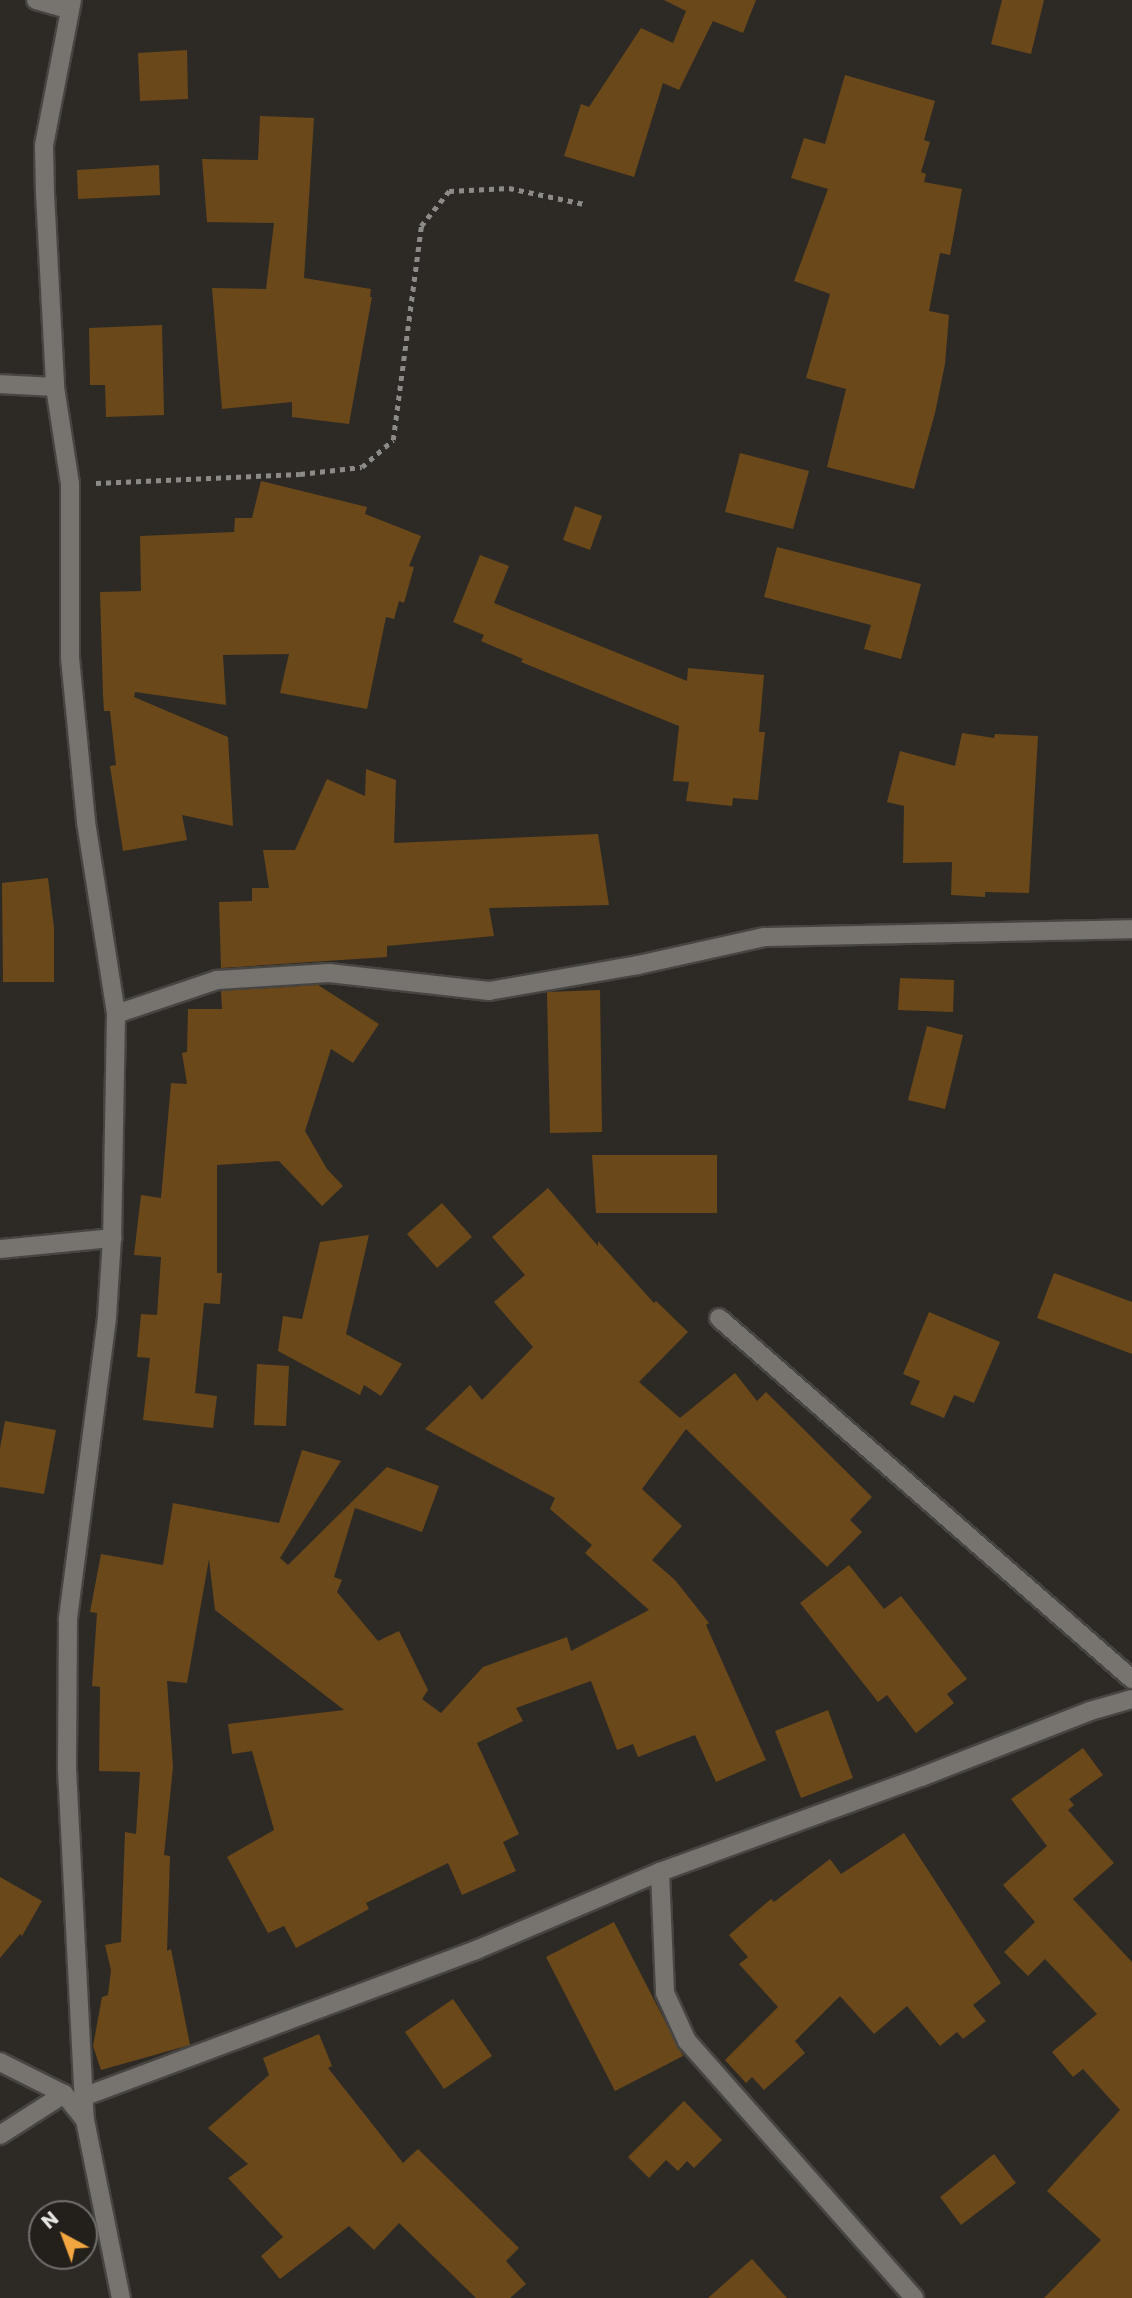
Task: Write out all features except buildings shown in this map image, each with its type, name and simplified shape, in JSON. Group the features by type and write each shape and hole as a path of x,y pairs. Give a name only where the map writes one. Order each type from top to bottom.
{"street":[{"path":"36,0 71,5 44,146 55,387 70,484 70,658 86,822 116,1014 112,1238 107,1318 68,1620 67,1769 85,2120 121,2298"},
{"path":"0,384 55,387"},
{"path":"116,1014 216,981 329,973 489,991 638,965 764,937 1132,929"},
{"path":"0,1249 112,1238"},
{"path":"719,1318 1132,1679"},
{"path":"83,2097 476,1950 660,1872 1090,1712 1132,1699"},
{"path":"660,1872 665,1993 687,2041 914,2298"},
{"path":"0,2062 64,2094 85,2120"},
{"path":"0,2135 64,2094"}],"path":[{"path":"70,484 300,474 362,467 393,440 421,226 449,191 509,188 584,204"}]}
